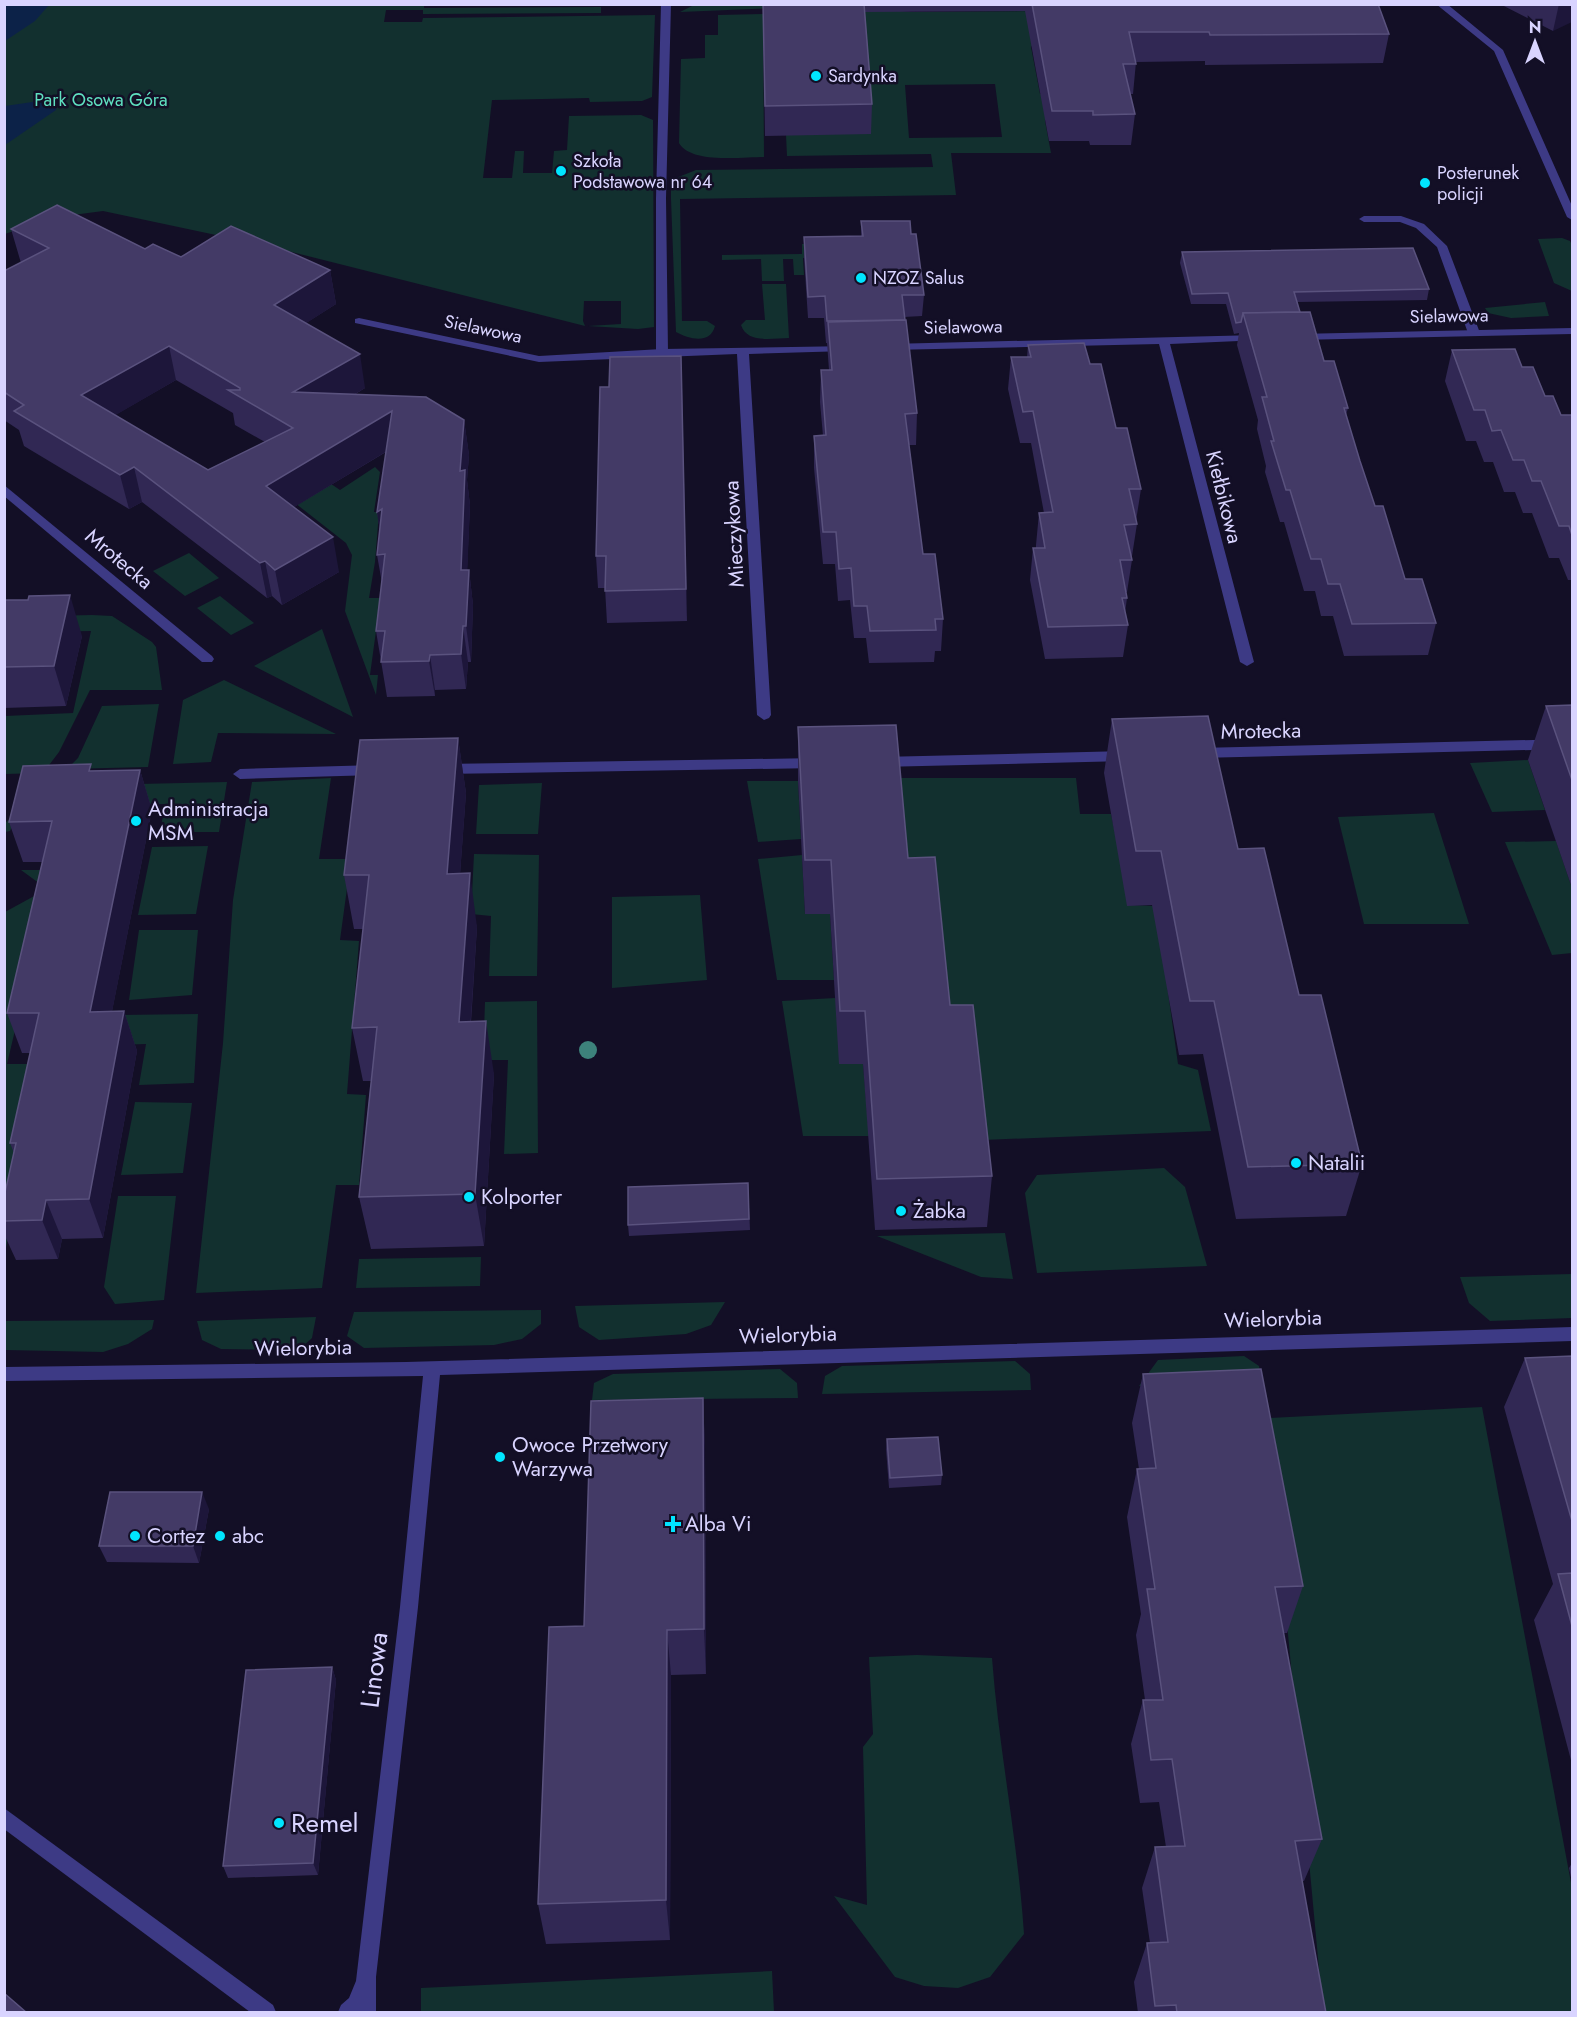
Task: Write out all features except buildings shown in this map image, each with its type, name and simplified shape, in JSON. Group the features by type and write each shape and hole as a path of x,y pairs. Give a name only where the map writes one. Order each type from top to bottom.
{"street":[{"path":"1440,4 1498,50 1572,217"},
{"path":"662,352 662,198 670,6"},
{"path":"1364,219 1401,219 1420,226 1442,246 1474,333"},
{"name":"Sielawowa","path":"359,321 539,359 662,352 854,347"},
{"name":"Sielawowa","path":"1288,338 1572,331"},
{"name":"Sielawowa","path":"878,347 1265,338"},
{"name":"Kiełbikowa","path":"1164,342 1247,662"},
{"name":"Mieczykowa","path":"743,351 764,715"},
{"name":"Mrotecka","path":"4,489 207,659"},
{"name":"Mrotecka","path":"1189,754 1572,744"},
{"path":"861,762 1142,755"},
{"path":"429,769 827,763"},
{"path":"240,774 394,770"},
{"name":"Wielorybia","path":"4,1374 432,1369 1572,1334"},
{"name":"Linowa","path":"366,2013 366,1977 409,1607 432,1369"},
{"path":"4,1817 266,2013"},
{"name":"Linowa","path":"348,2013 357,2005 366,1977"}],"green space":[{"name":"Park Osowa Góra","path":"424,4 424,8 601,7 601,13 423,14 423,10 386,10 384,22 422,22 423,18 655,15 652,97 642,101 590,102 589,98 492,100 483,178 512,178 515,151 524,151 523,173 552,173 554,151 567,150 569,116 641,115 653,120 654,327 638,329 588,326 621,324 621,301 584,301 585,326 272,247 103,211 50,218 5,234 5,5"},
{"path":"694,5 776,5 776,8 680,12"},
{"path":"838,5 911,12 1060,11 1031,47 1040,94 1049,95 1045,121 1051,153 951,153 956,195 680,199 682,321 707,321 715,326 709,336 698,339 676,332 671,180 696,170 933,167 931,154 787,156 786,135","holes":["995,84 1002,137 909,138 905,85"]},
{"path":"763,14 764,157 705,157 685,150 679,143 681,59 705,58 705,35 718,35 718,15"},
{"path":"1562,238 1570,241 1572,245 1572,291 1554,283 1538,239"},
{"path":"861,243 862,257 803,258 804,275 794,275 793,259 783,259 784,281 762,281 761,259 722,260 722,255 802,254 802,244"},
{"path":"762,284 786,284 789,338 761,339 749,335 741,325 746,320 765,320"},
{"path":"1545,302 1549,316 1511,318 1488,313 1485,308"},
{"path":"269,442 340,490 375,467 380,472 374,512 379,512 375,562 369,598 384,598 382,630 376,631 370,675 378,675 376,695 345,611 352,555 346,543 286,496 261,500 215,466"},
{"path":"189,553 219,578 185,596 153,571"},
{"path":"220,596 254,623 231,635 197,608"},
{"path":"112,616 152,642 156,647 162,690 90,690 59,752 43,773 5,774 5,716 73,713 91,631 38,632 4,624 7,617"},
{"path":"322,629 353,717 254,666"},
{"path":"224,680 336,734 218,733 211,762 173,764 183,700"},
{"path":"159,704 148,767 67,769 78,758 102,706"},
{"path":"1528,760 1545,810 1492,812 1470,763"},
{"path":"331,778 319,859 351,859 340,940 359,941 347,1094 366,1095 359,1185 336,1185 322,1288 196,1293 223,1043 233,900 252,782"},
{"path":"900,778 1076,778 1080,814 1111,814 1130,905 1156,906 1178,1064 1198,1070 1211,1131 983,1140 944,1034 903,896"},
{"path":"747,781 798,781 801,839 758,842"},
{"path":"227,782 219,832 160,832 165,804 113,805 16,818 10,831 5,832 5,823 50,786"},
{"path":"542,783 538,834 476,834 479,785"},
{"path":"1434,813 1469,924 1364,924 1338,817"},
{"path":"1556,841 1572,888 1572,953 1552,955 1505,842"},
{"path":"208,846 196,914 138,915 152,847"},
{"path":"474,854 539,855 537,976 489,976 491,916 471,914"},
{"path":"802,855 805,914 830,914 834,980 777,980 758,859"},
{"path":"21,870 53,870 7,1064 41,1064 5,1253 5,912 47,889"},
{"path":"700,895 707,980 612,988 612,897"},
{"path":"139,930 198,930 192,995 129,1000"},
{"path":"835,998 863,1064 869,1136 803,1136 782,1001"},
{"path":"537,1001 538,1153 504,1154 508,1060 483,1060 485,1002"},
{"path":"198,1014 194,1083 139,1085 146,1044 113,1045 119,1015"},
{"path":"135,1102 192,1103 183,1173 121,1175"},
{"path":"1164,1168 1185,1187 1207,1266 1037,1273 1025,1193 1037,1175"},
{"path":"118,1196 176,1196 164,1300 115,1304 104,1287"},
{"path":"1005,1233 1013,1279 981,1277 877,1236"},
{"path":"481,1257 480,1286 356,1288 359,1259"},
{"path":"1572,1274 1572,1318 1490,1321 1469,1303 1460,1277"},
{"path":"725,1302 711,1325 686,1334 599,1340 579,1327 575,1306"},
{"path":"541,1310 541,1324 522,1339 494,1345 364,1348 347,1336 354,1312"},
{"path":"316,1317 312,1338 299,1350 221,1349 202,1340 197,1321"},
{"path":"154,1320 152,1329 128,1344 103,1352 5,1350 5,1321"},
{"path":"1244,1356 1259,1366 1262,1383 1139,1386 1158,1360"},
{"path":"1015,1361 1030,1374 1031,1390 822,1394 825,1376 842,1366"},
{"path":"780,1369 797,1383 798,1398 592,1400 594,1383 613,1374"},
{"path":"1482,1407 1572,1888 1572,2012 1323,2012 1268,1418"},
{"path":"917,1655 992,1658 1024,1934 990,1977 958,1988 924,1986 895,1977 834,1896 867,1905 863,1747 873,1734 869,1657"},
{"path":"772,1971 774,2012 421,2012 421,1988"}],"water":[{"path":"5,4 49,5 35,21 5,41"},
{"path":"46,100 58,103 56,110 5,145 5,106"}],"place":[{"name":"Sardynka","path":"816,76"},
{"name":"Szkoła Podstawowa nr 64","path":"561,171"},
{"name":"Posterunek policji","path":"1425,183"},
{"name":"NZOZ Salus","path":"861,278"},
{"name":"Administracja MSM","path":"136,821"},
{"name":"Natalii","path":"1296,1163"},
{"name":"Kolporter","path":"469,1197"},
{"name":"Żabka","path":"901,1211"},
{"name":"Owoce Przetwory Warzywa","path":"500,1457"},
{"name":"Alba Vi","path":"673,1524"},
{"name":"Cortez","path":"135,1536"},
{"name":"abc","path":"220,1536"},
{"name":"Remel","path":"279,1823"}]}
